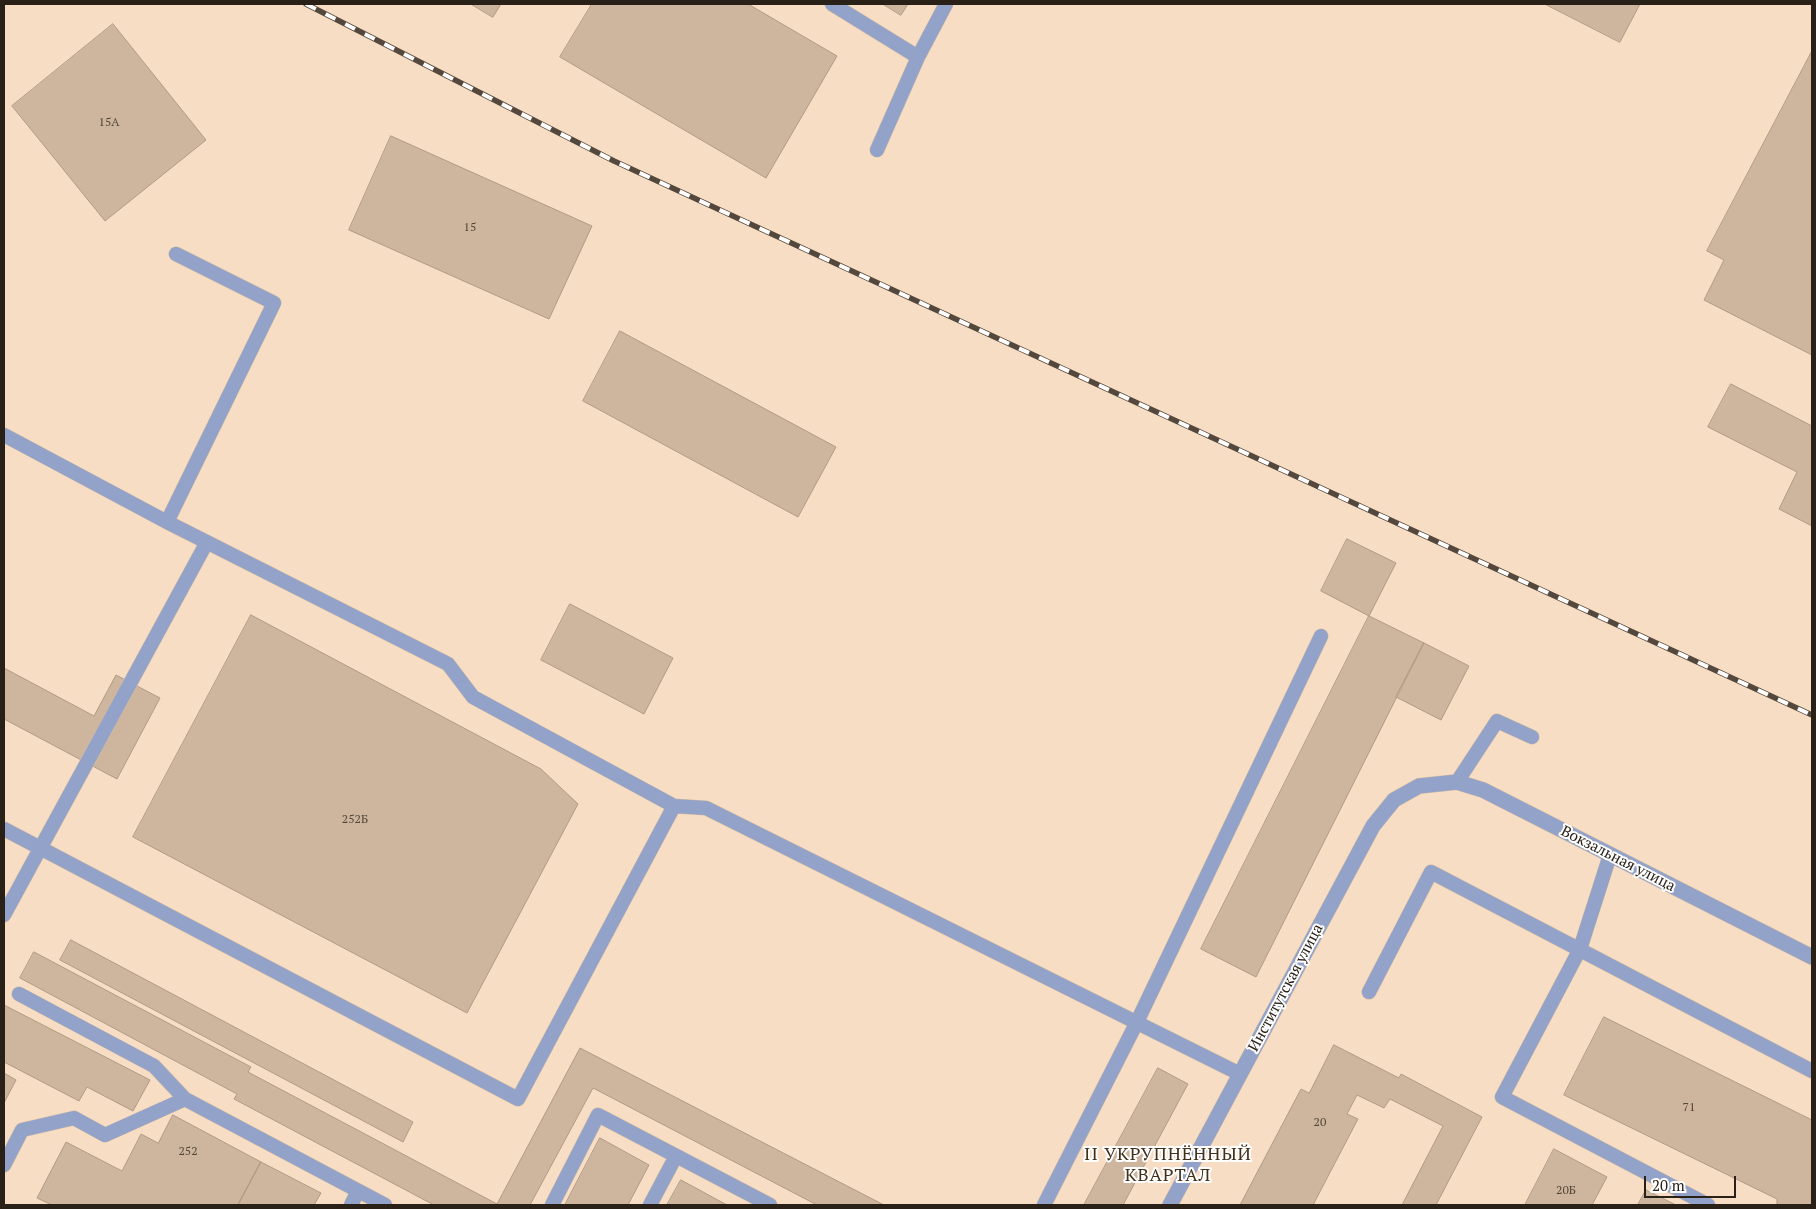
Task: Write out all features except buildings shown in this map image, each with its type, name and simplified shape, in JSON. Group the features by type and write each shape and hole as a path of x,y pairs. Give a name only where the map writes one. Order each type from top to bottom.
{"street":[{"name":"Вокзальная улица","path":"1419,786 1457,782 1483,790 1812,957"},
{"name":"Институтская улица","path":"1170,1205 1373,826 1394,800 1419,786"}],"lane":[{"path":"832,4 918,58"},
{"path":"877,150 918,58 946,4"},
{"path":"167,522 274,302 176,254"},
{"path":"4,435 167,522 448,664 473,697 674,806 706,808 1240,1074"},
{"path":"4,915 207,542"},
{"path":"1044,1205 1137,1022 1321,636"},
{"path":"1457,782 1497,721 1532,736"},
{"path":"4,829 518,1099 674,806"},
{"path":"1610,855 1580,949 1502,1097 1708,1205"},
{"path":"1369,992 1431,872 1812,1071"},
{"path":"19,994 154,1066 185,1099 385,1205"},
{"path":"4,1165 22,1130 74,1118 105,1135 185,1099"},
{"path":"552,1205 598,1115 760,1203"},
{"path":"650,1205 676,1156"},
{"path":"351,1205 358,1191"}],"railway":[{"path":"306,4 614,161 1812,715"}],"district":[{"name":"II УКРУПНЁННЫЙ КВАРТАЛ","path":"1168,1165"}]}
